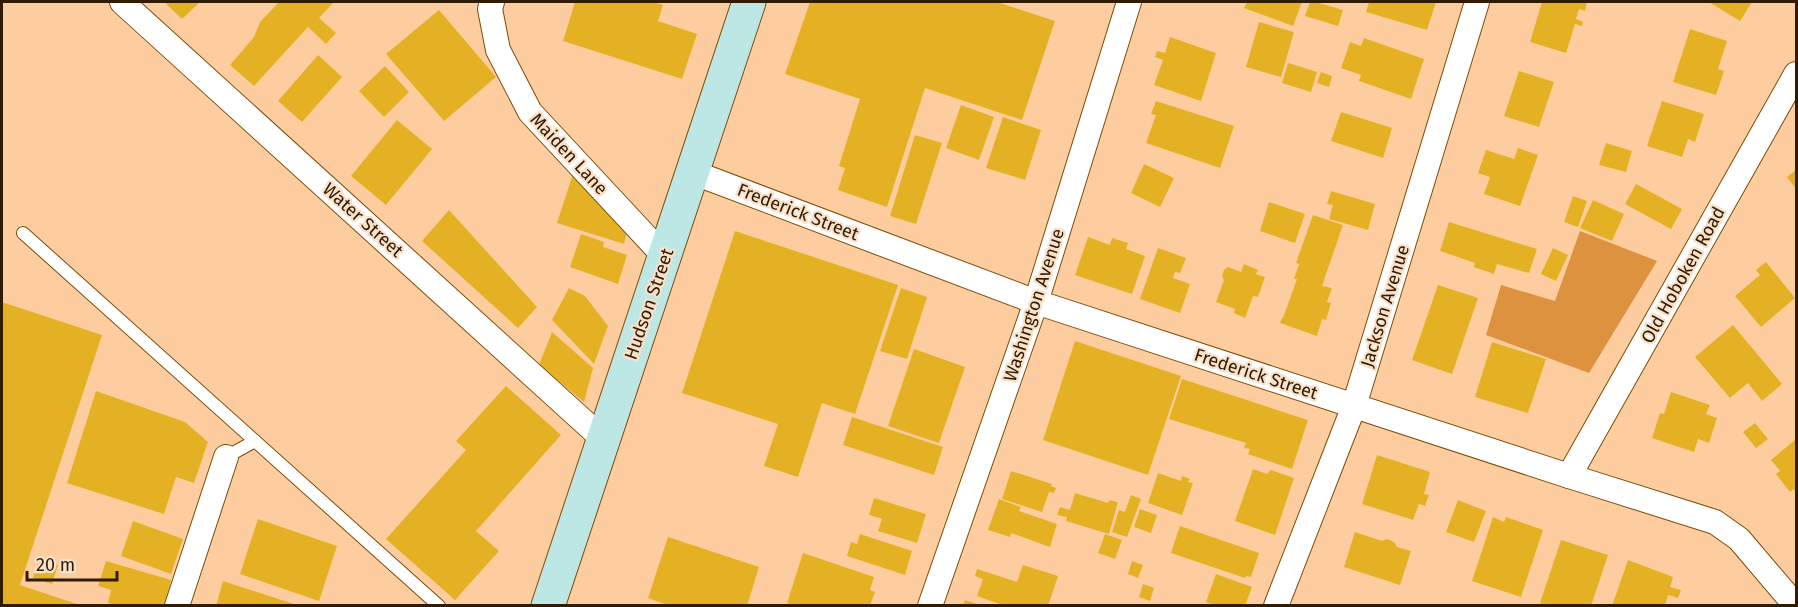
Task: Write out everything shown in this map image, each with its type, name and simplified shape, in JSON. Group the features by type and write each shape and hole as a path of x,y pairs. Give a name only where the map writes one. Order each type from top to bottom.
{"main road":[{"name":"Hudson Street","path":"548,606 749,2"}],"street":[{"name":"Water Street","path":"122,2 603,439"},
{"name":"Maiden Lane","path":"492,2 490,9 498,50 530,112 665,257"},
{"name":"Washington Avenue","path":"930,606 1036,302 1129,2"},
{"name":"Jackson Avenue","path":"1276,606 1354,406 1477,2"},
{"name":"Old Hoboken Road","path":"1569,476 1797,74"},
{"name":"Frederick Street","path":"692,172 1036,302 1715,522 1739,539 1796,606"},
{"path":"177,606 226,457"}],"lane":[{"path":"23,233 439,606"},
{"path":"226,457 255,441"}],"shaded area":[{"path":"1580,231 1657,261 1589,373 1486,335 1501,285 1555,301"}],"building":[{"path":"164,2 200,2 182,19"},
{"path":"279,2 334,2 319,18 336,33 326,44 308,27 254,86 230,65 254,37 260,22"},
{"path":"575,2 653,2 663,5 658,21 697,34 682,79 563,41"},
{"path":"810,2 997,2 1055,21 1022,120 925,88 887,207 838,190 845,168 839,166 860,99 785,74"},
{"path":"1247,2 1302,2 1293,26 1244,8"},
{"path":"1310,2 1343,10 1338,26 1305,16"},
{"path":"1369,2 1436,2 1427,30 1366,12"},
{"path":"1542,2 1587,2 1585,11 1579,9 1576,19 1583,22 1582,26 1575,24 1566,53 1530,42"},
{"path":"1709,2 1752,2 1740,21"},
{"path":"439,10 496,77 444,121 386,54"},
{"path":"1259,22 1294,32 1281,77 1246,67"},
{"path":"1690,29 1727,41 1718,69 1724,71 1716,95 1673,82"},
{"path":"1170,37 1216,53 1201,101 1154,85 1163,60 1155,57 1157,51 1165,53"},
{"path":"1364,38 1424,59 1411,99 1359,81 1361,75 1341,68 1350,42 1361,46"},
{"path":"318,55 342,77 302,122 278,101"},
{"path":"1288,63 1317,72 1311,92 1282,83"},
{"path":"385,66 409,92 384,117 359,91"},
{"path":"1519,71 1554,82 1539,127 1504,116"},
{"path":"1321,72 1332,76 1329,87 1317,83"},
{"path":"1156,101 1234,126 1220,168 1146,143 1156,115 1151,114"},
{"path":"1662,101 1704,114 1695,142 1688,139 1682,157 1647,146"},
{"path":"961,105 994,117 979,160 946,148"},
{"path":"1341,112 1392,128 1383,158 1331,141"},
{"path":"1003,117 1041,130 1025,180 986,168"},
{"path":"397,120 432,149 386,205 351,176"},
{"path":"915,135 942,143 916,224 890,216"},
{"path":"1606,143 1632,151 1626,172 1599,165"},
{"path":"1518,148 1538,155 1520,206 1484,194 1490,177 1478,173 1486,150 1514,159"},
{"path":"1144,164 1174,178 1160,207 1131,193"},
{"path":"1796,170 1796,189 1787,177"},
{"path":"574,171 627,231 624,244 557,223"},
{"path":"1636,184 1682,209 1671,229 1625,204"},
{"path":"1331,191 1375,204 1368,230 1329,219 1333,205 1327,204"},
{"path":"1573,196 1587,201 1578,227 1564,222"},
{"path":"1593,200 1624,214 1612,241 1580,228"},
{"path":"1269,202 1305,214 1295,243 1260,231"},
{"path":"449,210 537,307 518,328 422,241"},
{"path":"1313,215 1343,225 1322,286 1332,288 1327,302 1331,303 1326,320 1322,319 1317,336 1280,323 1297,279 1294,279 1299,264 1296,263"},
{"path":"1449,222 1537,249 1529,273 1497,264 1494,274 1474,267 1475,263 1440,251"},
{"path":"735,231 898,285 855,414 822,403 798,477 764,466 778,424 682,393"},
{"path":"581,234 604,242 603,247 627,255 618,284 570,267"},
{"path":"1088,237 1110,245 1112,238 1128,243 1126,249 1145,256 1132,294 1075,275"},
{"path":"1158,248 1186,258 1180,273 1175,272 1173,278 1190,284 1180,313 1140,299"},
{"path":"1553,248 1568,255 1556,281 1541,274"},
{"path":"1766,262 1795,298 1761,327 1735,296 1760,275 1756,270"},
{"path":"1244,264 1258,270 1256,274 1265,277 1258,297 1253,296 1245,318 1234,313 1235,309 1216,302 1224,280 1222,276 1224,270 1228,267 1241,272"},
{"path":"1438,285 1478,298 1452,374 1412,360"},
{"path":"569,288 585,296 608,326 594,364 552,320"},
{"path":"901,288 927,297 907,359 880,351"},
{"path":"2,302 102,335 20,585 83,606 2,606"},
{"path":"1733,325 1782,384 1762,401 1748,383 1730,398 1695,357"},
{"path":"552,332 593,368 584,402 539,365"},
{"path":"1075,341 1181,376 1148,475 1043,440"},
{"path":"1492,342 1546,359 1528,413 1475,397"},
{"path":"914,349 965,367 939,443 888,426"},
{"path":"1182,379 1308,420 1292,469 1248,454 1250,449 1244,448 1246,443 1169,419"},
{"path":"506,386 561,435 476,531 499,551 455,600 386,539 466,450 456,441"},
{"path":"96,391 185,422 208,442 194,483 176,477 164,514 67,483"},
{"path":"1671,392 1710,405 1706,414 1717,418 1709,443 1698,439 1694,452 1652,438 1660,413 1664,414"},
{"path":"852,417 943,447 934,475 843,445"},
{"path":"1755,423 1768,439 1756,448 1743,432"},
{"path":"1796,439 1796,493 1793,489 1790,492 1776,474 1780,471 1771,460"},
{"path":"1377,455 1430,472 1424,494 1429,495 1425,506 1419,504 1413,520 1362,504"},
{"path":"1253,469 1267,474 1271,470 1294,478 1275,535 1235,521"},
{"path":"1011,471 1052,484 1051,486 1056,488 1054,493 1049,492 1042,512 1002,499"},
{"path":"1158,473 1181,481 1182,476 1190,479 1188,482 1193,483 1182,515 1148,503"},
{"path":"1075,493 1108,503 1109,500 1118,502 1109,534 1066,521 1067,517 1057,515 1060,507 1070,510"},
{"path":"1131,495 1141,499 1127,537 1112,532 1119,510 1125,512"},
{"path":"874,498 926,514 917,543 878,531 882,519 869,515"},
{"path":"999,499 1021,507 1019,511 1057,524 1050,547 1011,533 1010,537 988,530"},
{"path":"1458,500 1486,511 1474,542 1446,532"},
{"path":"1140,509 1157,515 1151,533 1134,527"},
{"path":"1493,517 1504,522 1506,517 1543,530 1521,597 1472,581"},
{"path":"258,519 337,546 319,601 240,574"},
{"path":"133,521 183,539 171,574 121,556"},
{"path":"1180,526 1259,553 1251,577 1246,576 1245,578 1171,553"},
{"path":"1355,532 1382,541 1387,539 1394,542 1397,547 1411,551 1400,585 1344,567"},
{"path":"860,534 912,551 905,575 847,556 851,542 857,544"},
{"path":"1105,534 1122,540 1115,559 1098,553"},
{"path":"668,537 759,567 747,606 670,606 648,598"},
{"path":"1561,540 1608,555 1591,606 1546,606 1540,603"},
{"path":"803,553 874,577 870,590 875,592 870,606 796,606 787,603"},
{"path":"39,559 58,565 52,584 33,578"},
{"path":"1628,560 1673,577 1670,587 1681,590 1678,598 1668,595 1665,606 1612,606"},
{"path":"106,561 171,580 164,606 117,606 108,603 111,590 98,586"},
{"path":"1132,561 1143,565 1138,578 1128,574"},
{"path":"1023,565 1058,576 1048,606 1005,606 977,596 983,579 975,576 977,569 1017,582"},
{"path":"1216,574 1252,587 1245,606 1216,606 1206,602"},
{"path":"223,581 297,605 297,606 216,606"},
{"path":"1143,584 1154,588 1150,601 1139,597"},
{"path":"965,600 980,605 980,606 963,606"}]}
